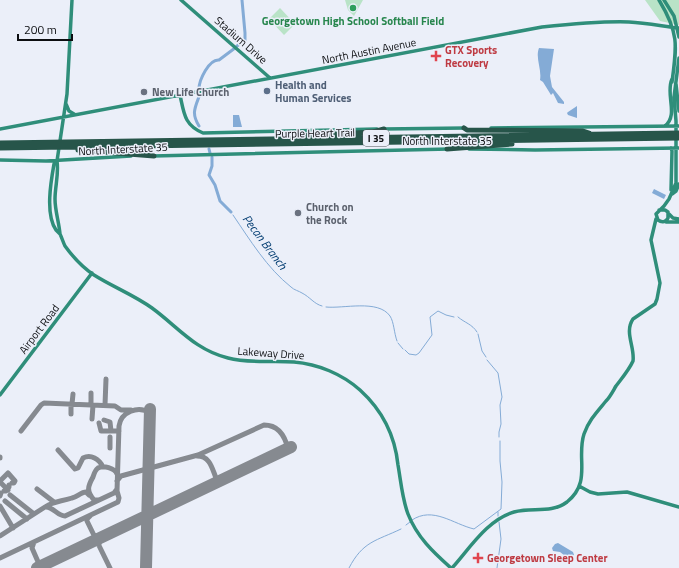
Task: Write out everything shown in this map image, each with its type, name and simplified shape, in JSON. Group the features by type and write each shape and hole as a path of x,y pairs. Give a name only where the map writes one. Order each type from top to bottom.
{"highway":[{"path":"464,128 467,130 583,131 596,134"},
{"path":"248,140 373,132 384,129"},
{"name":"Purple Heart Trail","path":"0,143 679,133"},
{"name":"Purple Heart Trail","path":"0,148 679,138"},
{"path":"447,149 551,142 554,140"},
{"path":"49,147 154,156"}],"main road":[{"name":"Lakeway Drive","path":"60,234 55,205 58,168 57,161 66,102 72,0"},
{"name":"Stadium Drive","path":"181,0 270,78"},
{"path":"452,568 485,530 495,521 519,511 548,510 569,500 579,486 583,475 582,448 586,428 593,416 608,398 632,363 634,354 629,331 631,322 635,317 655,304 657,299 660,283 651,240 656,214 669,199 676,178 676,121 673,94 677,53 676,27 659,0"},
{"path":"664,0 674,16 679,37"},
{"name":"North Austin Avenue","path":"63,116 76,115 531,29 561,25 612,22 676,27"},
{"path":"665,127 671,119 669,90 679,58"},
{"path":"674,77 679,111"},
{"name":"North Interstate 35","path":"180,95 183,110 188,122 196,130 210,133 384,129 679,126"},
{"path":"66,102 69,111 76,115"},
{"path":"0,129 63,116"},
{"path":"671,119 675,121 679,120"},
{"name":"North Interstate 35","path":"0,160 57,161 110,157 447,149 672,150 679,148"},
{"path":"671,194 672,150 679,152"},
{"path":"46,161 54,167"},
{"name":"Lakeway Drive","path":"57,161 54,164 50,194 50,206 55,229 60,234 72,255 92,274 143,302 194,343 215,354 240,361 294,362 315,366 335,373 354,385 371,401 389,429 396,452 402,496 409,517 427,546 452,568"},
{"path":"671,194 676,191 679,184"},
{"path":"654,229 668,218 669,199"},
{"path":"659,210 665,210 673,218 679,219"},
{"path":"656,219 659,222 679,222"},
{"name":"Airport Road","path":"0,395 92,274"},
{"path":"579,486 590,492 598,494 626,492 679,507"}],"green space":[{"name":"Georgetown High School Softball Field","path":"345,0 363,0 354,16 348,10"},
{"path":"645,0 679,0 679,25 660,21"},
{"path":"280,8 295,24 284,35 269,19"}],"water":[{"path":"539,48 554,49 550,76 552,87 564,104 558,103 553,93 551,95 543,82 540,80 538,56"},
{"path":"577,106 577,118 568,115 568,112"},
{"path":"233,115 239,115 242,127 233,127"},
{"path":"654,189 666,195 664,199 652,193"},
{"path":"558,543 573,552 574,555 569,559 560,552 553,551 552,548"}],"waterway":[{"name":"Pecan Branch","path":"237,46 245,40 242,0"},
{"name":"Pecan Branch","path":"199,89 199,85 208,66 235,48"},
{"name":"Pecan Branch","path":"199,126 194,114 200,94"},
{"name":"Pecan Branch","path":"209,149 210,153"},
{"name":"Pecan Branch","path":"212,157 212,166 209,175 215,185 220,201 231,212"},
{"name":"Pecan Branch","path":"233,215 259,253 274,271 292,288 322,306"},
{"name":"Pecan Branch","path":"326,307 369,306 385,311 391,318 397,341"},
{"name":"Pecan Branch","path":"405,350 409,354 416,355 419,353 432,335 430,317 438,311 454,317"},
{"name":"Pecan Branch","path":"458,317 471,325 477,332"},
{"name":"Pecan Branch","path":"478,334 482,351 486,357"},
{"name":"Pecan Branch","path":"398,343 403,349"},
{"name":"Pecan Branch","path":"487,360 498,373 502,397 500,405 501,424 499,437"},
{"name":"Pecan Branch","path":"412,520 420,516 435,515 474,529 501,509 502,482 500,441"},
{"name":"Pecan Branch","path":"406,525 410,522"},
{"path":"497,568 501,539 499,522"},
{"name":"Pecan Branch","path":"349,568 354,559 365,547 377,539 401,529"}],"taxiway":[{"path":"105,405 106,379"},
{"path":"91,393 91,405"},
{"path":"72,404 73,394"},
{"path":"21,431 44,403 115,406 121,410 131,410"},
{"path":"71,404 71,414"},
{"path":"92,419 93,405"},
{"path":"0,558 118,502 119,498 117,491 120,421 131,411 140,410 150,413"},
{"path":"104,420 110,422 111,431"},
{"path":"99,423 101,431 119,431"},
{"path":"117,481 121,476 198,455 264,425 269,425 277,429 283,436 288,449"},
{"path":"110,437 110,448"},
{"path":"58,450 75,469 78,468 83,458 86,457 92,457 103,467"},
{"path":"197,456 205,458 210,463 216,478 214,484"},
{"path":"98,500 94,500 89,491 90,483 96,470 100,467 106,467 114,470 117,474"},
{"path":"0,481 8,473 15,481 12,483"},
{"path":"0,482 8,490"},
{"path":"4,491 6,491 9,485"},
{"path":"37,489 54,502"},
{"path":"0,536 45,507 48,507 62,516 65,516 114,493 117,489"},
{"path":"45,507 84,492 89,495"},
{"path":"10,495 34,514"},
{"path":"5,501 27,519"},
{"path":"0,506 13,528"},
{"path":"90,516 87,521 110,568"},
{"path":"94,535 103,537 99,541 99,545 95,542 90,543 94,539 94,535"},
{"path":"34,542 32,548 39,564 37,568"},
{"path":"39,562 46,564"}],"runway":[{"path":"146,568 150,409"},
{"path":"37,568 291,447"}],"place":[{"name":"Georgetown High School Softball Field","path":"353,8"},
{"name":"GTX Sports Recovery","path":"436,56"},
{"name":"Health and Human Services","path":"267,91"},
{"name":"New Life Church","path":"144,92"},
{"name":"Church on the Rock","path":"298,213"},
{"name":"Georgetown Sleep Center","path":"478,558"}]}
